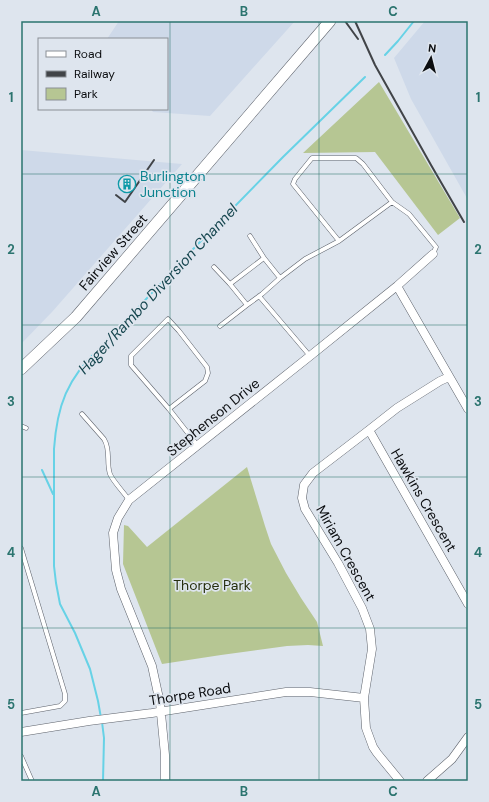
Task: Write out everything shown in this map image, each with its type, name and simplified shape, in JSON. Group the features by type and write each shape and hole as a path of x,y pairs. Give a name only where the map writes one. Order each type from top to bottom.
{"main road":[{"name":"Fairview Street","path":"21,368 76,318 327,25"}],"street":[{"name":"Stephenson Drive","path":"165,781 165,755 160,703 152,666 121,589 116,570 113,533 118,518 129,500 397,286 433,254"},
{"path":"397,286 468,409"},
{"name":"Miriam Crescent","path":"400,781 373,747 366,728 364,698 372,649 370,629 362,608 338,563 306,510 302,498 304,485 313,473 397,408 449,376"},
{"name":"Hawkins Crescent","path":"370,430 468,604"},
{"name":"Thorpe Road","path":"21,732 286,692 310,692 364,698"},
{"path":"427,781 452,759 468,737"}],"lane":[{"name":"Stephenson Drive","path":"339,241 293,184 295,178 312,158 356,158 363,164 392,202 409,214 433,243 436,247 433,254"},
{"path":"220,326 305,259 339,241 392,202"},
{"path":"250,236 264,258 280,278"},
{"path":"230,284 264,258"},
{"path":"214,267 247,305"},
{"path":"259,296 310,356"},
{"path":"169,409 205,380 208,373 207,367 168,319 131,356 130,365 169,409 198,446"},
{"path":"82,414 107,444 110,476 129,500"},
{"path":"21,548 65,694 65,702 60,706 21,713"},
{"path":"21,768 22,758"},
{"path":"22,758 32,781"}],"shaded area":[{"path":"119,21 295,21 210,116 153,112 152,110 168,110 168,38 108,38"},
{"path":"425,21 468,21 468,200 411,99 394,58"},
{"path":"21,150 182,164 52,312 21,344"}],"green space":[{"path":"379,82 460,218 438,235 375,152 303,153"},
{"name":"Thorpe Park","path":"247,467 271,544 286,573 317,622 323,646 287,646 162,664 123,564 124,525 128,526 147,547"}],"waterway":[{"name":"Hager/Rambo Diversion Channel","path":"385,55 414,21"},
{"name":"Hager/Rambo Diversion Channel","path":"101,718 90,669 75,633 60,604 56,583 54,566 54,449 55,434 61,406 79,370 89,359 283,157 365,77"},
{"path":"42,470 53,494"},
{"name":"Hager/Rambo Diversion Channel","path":"102,722 104,738 103,781"}],"railway":[{"path":"345,21 358,39"},
{"path":"355,21 375,65 464,222"},
{"path":"116,195 125,202 154,160"}],"place":[{"name":"Burlington Junction","path":"127,184"}]}
